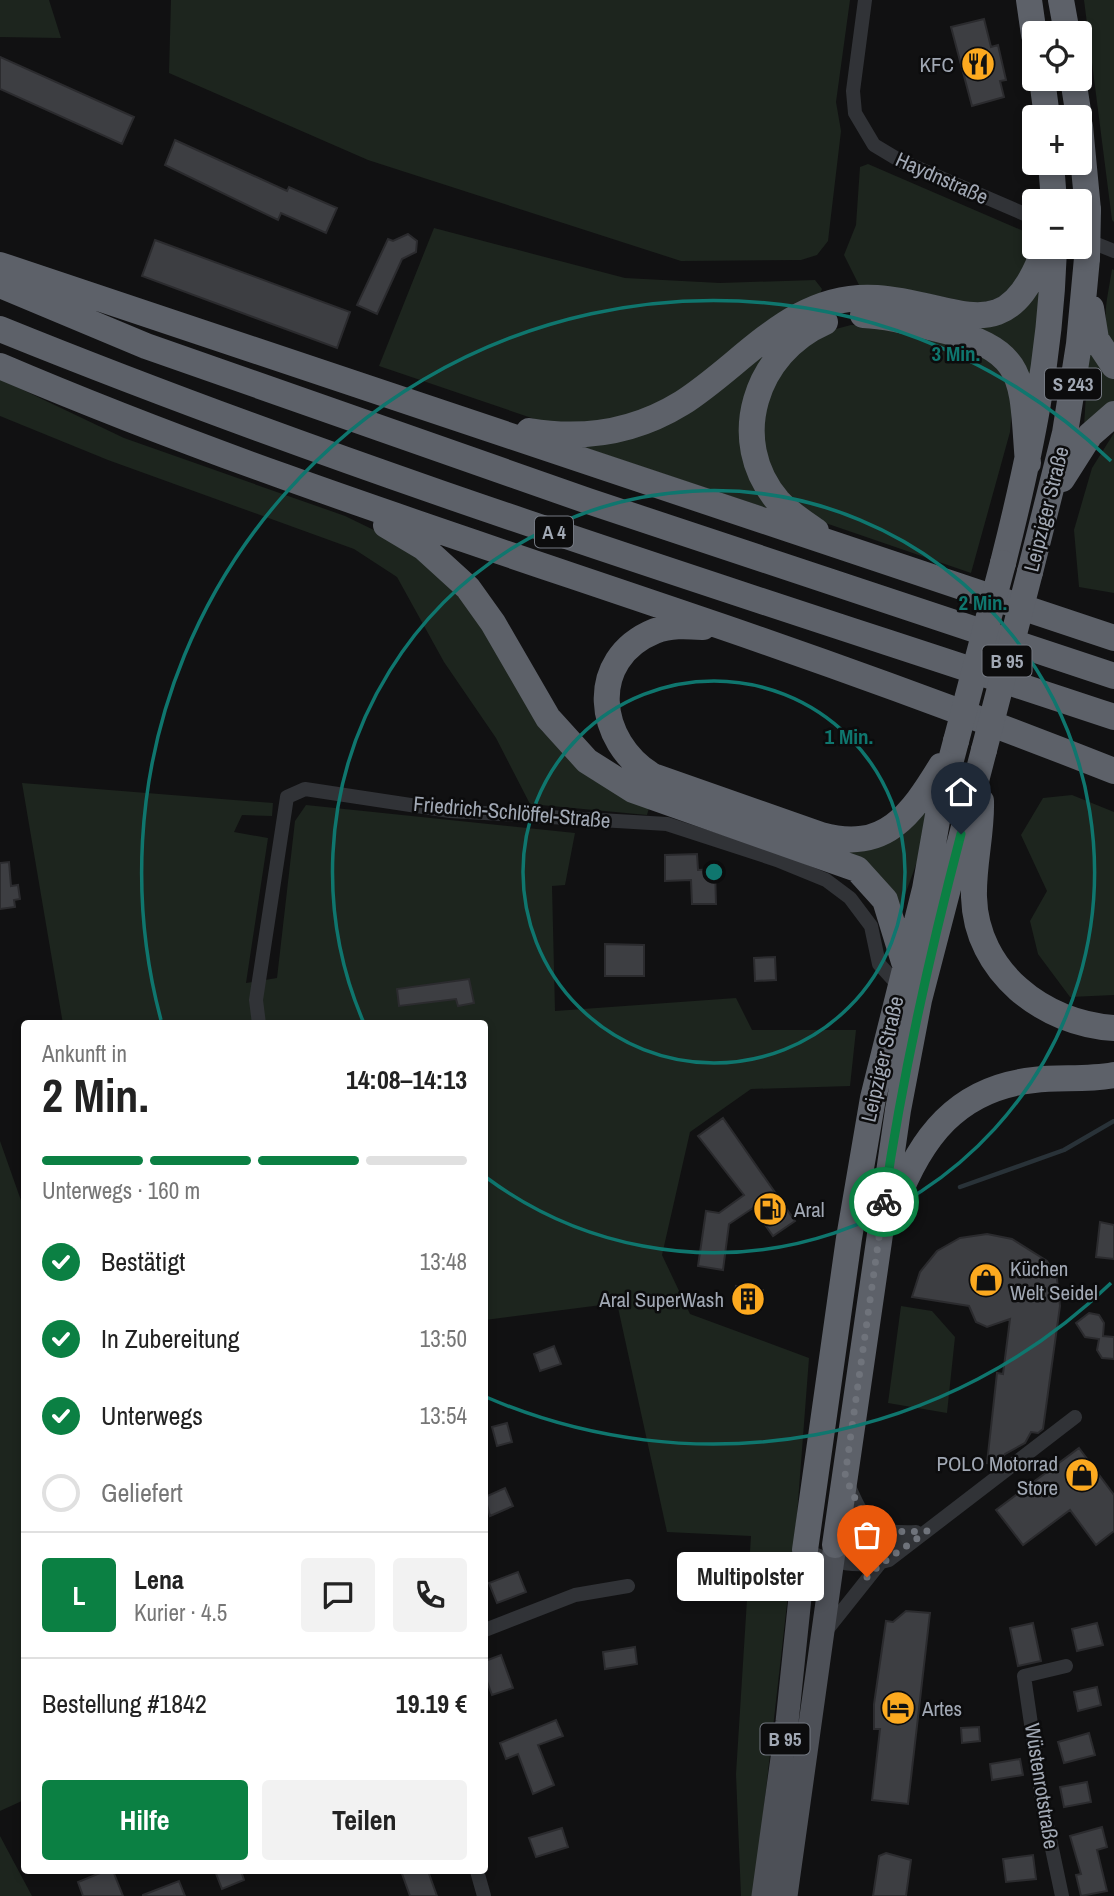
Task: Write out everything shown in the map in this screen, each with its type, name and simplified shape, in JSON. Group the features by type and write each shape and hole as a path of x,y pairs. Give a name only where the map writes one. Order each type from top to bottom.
{"highway":[{"path":"1029,0 1032,21"},
{"path":"1061,0 1065,21"},
{"path":"468,422 565,435 629,427 682,403 770,334 816,307 864,298 904,302 966,316 999,311 1017,300 1030,286 1040,259"},
{"name":"Leipziger Straße","path":"805,1550 861,1162 901,974 925,890 941,798 1028,463 1045,373 1053,259"},
{"name":"Leipziger Straße","path":"834,1554 898,1110 919,1000 1046,508 1074,379 1082,259"},
{"path":"1084,259 1093,328 1101,350 1114,366"},
{"path":"0,265 136,308 1114,638"},
{"name":"A 4","path":"0,285 146,346 588,501 1114,676"},
{"path":"838,546 787,511 777,500 762,475 752,437 753,411 766,372 785,348 819,324 843,317 877,315 974,337 994,348 1010,364 1020,384 1028,463"},
{"name":"A 4","path":"0,330 124,380 441,495 1114,717"},
{"path":"0,366 80,401 330,494 934,701 1114,771"},
{"path":"1046,508 1078,450 1104,420 1114,414"},
{"path":"330,494 409,537 453,573 493,623 548,718 587,761 633,790 857,869 885,900 901,974"},
{"path":"725,628 682,626 655,631 632,645 614,667 609,679 606,705 611,730 632,762 653,776 821,835 860,839 886,831 909,814 956,741"},
{"path":"982,757 982,816 974,897 985,944 1012,984 1038,1005 1067,1020 1114,1028"},
{"path":"877,1252 916,1155 953,1113 984,1093 1018,1082 1114,1075"}],"main road":[{"name":"Leipziger Straße","path":"763,1896 785,1736 805,1550"},
{"name":"Leipziger Straße","path":"786,1896 834,1554"}],"street":[{"name":"Haydnstraße","path":"864,0 853,91 855,113 874,145 899,160 1022,213"},
{"path":"1092,249 1114,251"},
{"name":"Friedrich-Schlöffel-Straße","path":"258,1020 256,1000 287,796 305,789 450,811 667,824 826,880 850,898 871,926 880,964 901,974"},
{"path":"823,1635 854,1592 881,1562 899,1554 1075,1417"},
{"path":"845,1476 864,1517 877,1529 888,1532 927,1531"},
{"path":"834,1554 886,1546 927,1531"},
{"path":"805,1550 881,1562"},
{"path":"488,1629 575,1595 628,1586"},
{"name":"Wüstenrotstraße","path":"1062,1896 1043,1806 1024,1676 1066,1666"},
{"path":"478,1874 484,1896"}],"shaded area":[{"path":"0,0 49,0 61,38 0,37"},
{"path":"171,0 850,0 836,102 841,131 828,241 817,255 801,260 681,261 368,160 169,73"},
{"path":"1084,0 1114,0 1114,222 1092,63 1092,21 1087,21"},
{"path":"868,164 1022,230 1022,259 1027,259 1027,265 1014,285 998,298 978,304 904,289 859,285 844,255 856,225 860,167"},
{"path":"434,228 625,278 720,283 815,280 822,289 820,294 761,325 705,374 659,404 619,420 567,430 379,366"},
{"path":"1112,269 1114,349 1109,339 1106,319"},
{"path":"1040,290 1031,380 965,325"},
{"path":"851,325 884,326 966,344 1001,367 1013,397 1010,432 971,573 805,516 766,465 761,404 774,371 817,334"},
{"path":"1089,348 1114,378 1114,403 1084,426"},
{"path":"766,353 745,396 741,433 752,476 778,512 574,444"},
{"path":"0,379 124,438 345,516 409,547 450,582 484,628 542,731 593,780 649,808 647,815 530,804 496,738 444,662 397,577 354,549 108,460 0,416"},
{"path":"1114,433 1114,593 1079,587 1074,530 1092,468"},
{"path":"22,783 273,803 272,816 242,815 234,832 268,838 246,983 277,978 295,821 306,805 575,833 565,885 552,886 555,1011 736,998 752,1030 856,1030 850,1086 751,1089 690,1132 662,1255 690,1314 809,1358 797,1515 754,1896 741,1896 736,1774 751,1536 667,1532 617,1303 488,1320 488,1020 62,1020"},
{"path":"1072,795 1114,812 1114,995 1070,997 1038,954 1030,921 1047,891 1021,835 1043,798"},
{"path":"924,808 927,812 917,862 899,911 837,846"},
{"path":"0,1141 21,1200 21,1801 0,1811"},
{"path":"901,1306 932,1311 955,1337 947,1413 888,1403"},
{"path":"0,1836 32,1896 0,1896"}],"building":[{"name":"KFC","path":"984,19 991,47 998,45 1006,80 1000,81 1004,97 972,106 951,27"},
{"path":"0,57 134,117 122,144 0,89"},
{"path":"175,140 287,191 289,187 337,208 326,233 281,213 278,220 165,165"},
{"path":"408,234 417,241 416,252 402,259 377,314 357,305 388,239 393,241"},
{"path":"155,240 350,312 337,348 142,276"},
{"path":"697,854 698,870 715,869 716,904 692,904 691,880 665,881 665,855"},
{"path":"9,862 11,886 18,885 20,899 14,900 15,907 0,909 0,863"},
{"path":"605,944 644,945 644,976 605,976"},
{"path":"775,957 776,980 755,981 754,958"},
{"path":"469,979 474,1003 458,1006 456,999 399,1006 397,989"},
{"name":"Aral","path":"723,1118 795,1221 773,1236 753,1208 729,1224 723,1270 698,1266 706,1211 719,1213 744,1195 698,1136"},
{"path":"1100,1222 1114,1225 1114,1259 1096,1257"},
{"path":"987,1234 1012,1239 1047,1261 1057,1279 1060,1306 1043,1429 1038,1433 1031,1432 1025,1443 1005,1454 998,1464 987,1463 997,1373 1003,1374 1010,1319 987,1327 976,1322 969,1306 912,1297 920,1272 937,1251 960,1238"},
{"name":"Aral SuperWash","path":"736,1286 763,1290 760,1308 733,1303"},
{"path":"1089,1313 1099,1315 1104,1323 1103,1336 1114,1337 1114,1359 1102,1358 1097,1350 1099,1339 1085,1337 1076,1323"},
{"path":"554,1346 561,1364 540,1371 534,1354"},
{"path":"507,1423 512,1442 497,1446 492,1427"},
{"path":"1079,1448 1114,1495 1114,1531 1096,1545 1070,1510 1023,1545 996,1510"},
{"path":"505,1488 513,1506 490,1516 488,1496"},
{"path":"518,1572 526,1592 497,1603 489,1583"},
{"path":"906,1611 930,1613 908,1804 872,1800 880,1729 874,1729 874,1704 886,1621 893,1622"},
{"path":"1033,1623 1041,1661 1018,1666 1010,1628"},
{"path":"1097,1623 1103,1645 1077,1651 1072,1629"},
{"path":"635,1647 637,1664 605,1669 603,1652"},
{"path":"501,1655 513,1688 492,1695 488,1684 488,1660"},
{"path":"1097,1687 1101,1705 1078,1711 1074,1692"},
{"path":"556,1720 563,1736 538,1745 554,1785 533,1794 518,1754 506,1759 500,1743"},
{"path":"979,1727 980,1741 962,1743 961,1728"},
{"path":"1089,1733 1095,1755 1064,1763 1058,1742"},
{"path":"1020,1759 1023,1775 992,1780 990,1764"},
{"path":"1087,1782 1091,1802 1064,1807 1060,1787"},
{"path":"1102,1827 1107,1847 1097,1850 1107,1891 1081,1896 1076,1875 1081,1874 1070,1836"},
{"path":"562,1828 568,1847 536,1857 529,1838"},
{"path":"886,1853 911,1860 906,1896 873,1896 879,1856"},
{"path":"1033,1855 1036,1879 1006,1882 1003,1859"},
{"path":"98,1874 114,1874 123,1896 83,1896 78,1882"},
{"path":"216,1874 242,1874 244,1880 222,1889"},
{"path":"402,1874 429,1874 437,1896 410,1896"},
{"path":"179,1881 185,1896 143,1896 143,1895"}],"waterway":[{"path":"960,1187 1064,1150 1114,1121"}],"way so far":[{"path":"867,1577 881,1562 899,1554 927,1531 901,1533 877,1529 868,1522 856,1504 845,1476 884,1202"}],"place":[{"name":"KFC","path":"978,64"},
{"name":"Aral","path":"770,1209"},
{"name":"Küchen Welt Seidel","path":"986,1280"},
{"name":"Aral SuperWash","path":"748,1299"},
{"name":"POLO Motorrad Store","path":"1082,1475"},
{"name":"Multipolster","path":"867,1577"},
{"name":"Artes","path":"898,1708"}],"route":[{"path":"884,1202 919,1000 961,834"}]}
